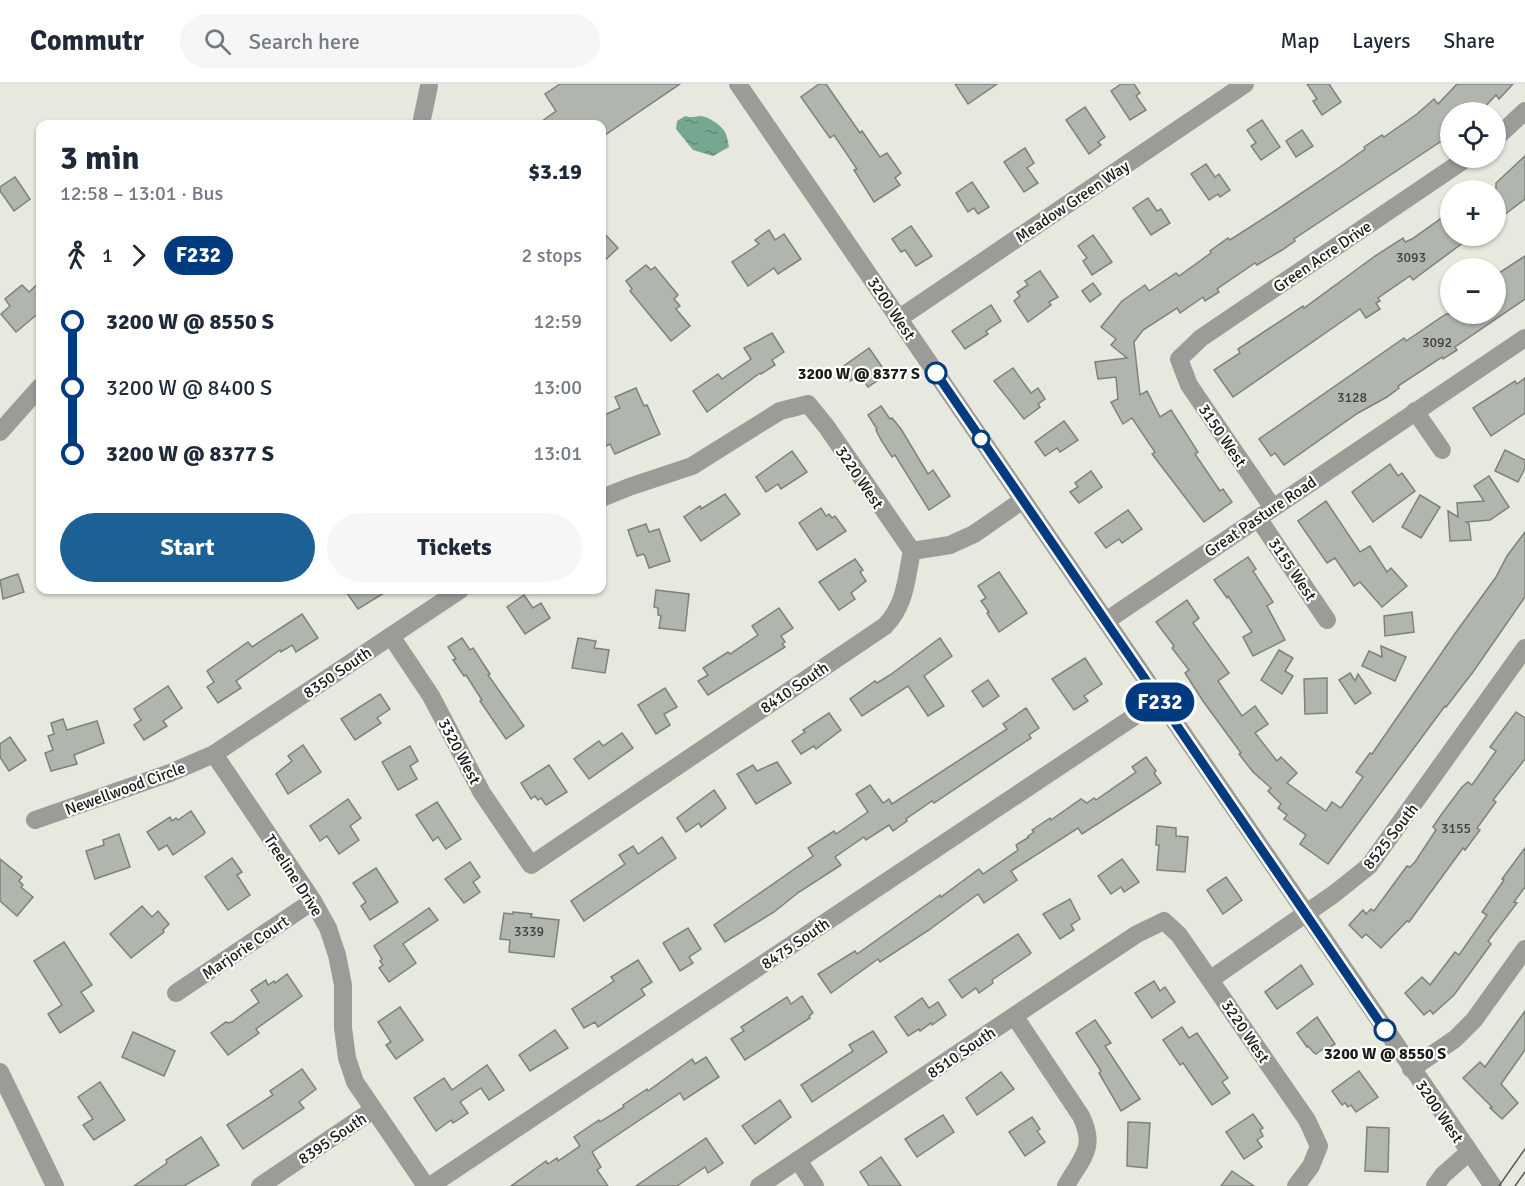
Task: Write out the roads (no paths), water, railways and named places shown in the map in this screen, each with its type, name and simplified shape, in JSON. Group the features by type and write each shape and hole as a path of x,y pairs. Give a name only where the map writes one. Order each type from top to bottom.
{"street":[{"name":"3200 West","path":"738,84 1493,1186"},
{"name":"Meadow Green Way","path":"898,318 1245,84"},
{"path":"422,120 429,86"},
{"path":"1506,129 1525,111"},
{"name":"Green Acre Drive","path":"1179,359 1201,338 1452,168"},
{"name":"Great Pasture Road","path":"1106,621 1525,338"},
{"name":"3150 West","path":"1179,359 1189,385 1265,513"},
{"path":"0,432 36,392"},
{"name":"3220 West","path":"606,496 692,466 780,411 808,404 826,426 912,551"},
{"path":"1415,411 1442,450"},
{"path":"912,551 950,545 974,534 1023,500"},
{"name":"3155 West","path":"1265,513 1327,620"},
{"name":"8410 South","path":"531,865 885,626 902,603 912,551"},
{"name":"8350 South","path":"214,754 454,594"},
{"name":"3320 West","path":"391,636 437,706 482,793 531,865"},
{"name":"8525 South","path":"1211,979 1305,914 1369,866 1525,648"},
{"name":"8475 South","path":"428,1186 1160,700"},
{"name":"Newellwood Circle","path":"35,820 170,773 214,754"},
{"name":"Treeline Drive","path":"214,754 313,901 328,928 343,985 343,1028 347,1058 355,1082 428,1186"},
{"name":"Marjorie Court","path":"176,993 313,901"},
{"name":"3220 West","path":"1164,921 1179,935 1211,979 1307,1120 1319,1146 1311,1166 1296,1186"},
{"name":"8510 South","path":"759,1186 1137,934 1164,921"},
{"path":"1412,1069 1455,1039 1474,1020 1525,949"},
{"path":"1015,1017 1081,1116 1089,1132 1088,1146 1083,1159 1066,1186"},
{"path":"0,1072 55,1186"},
{"name":"8395 South","path":"260,1186 374,1110"},
{"path":"1435,1186 1443,1175 1468,1152"},
{"path":"798,1160 815,1186"}],"water":[{"path":"685,116 703,116 714,121 725,132 729,147 713,156 693,150 676,129 677,121"}],"tram line":[{"path":"1499,1186 1525,1149"},
{"path":"1515,1186 1525,1172"}],"place":[{"name":"3200 W @ 8377 S","path":"936,373"},
{"name":"3200 W @ 8550 S","path":"1385,1030"}]}
